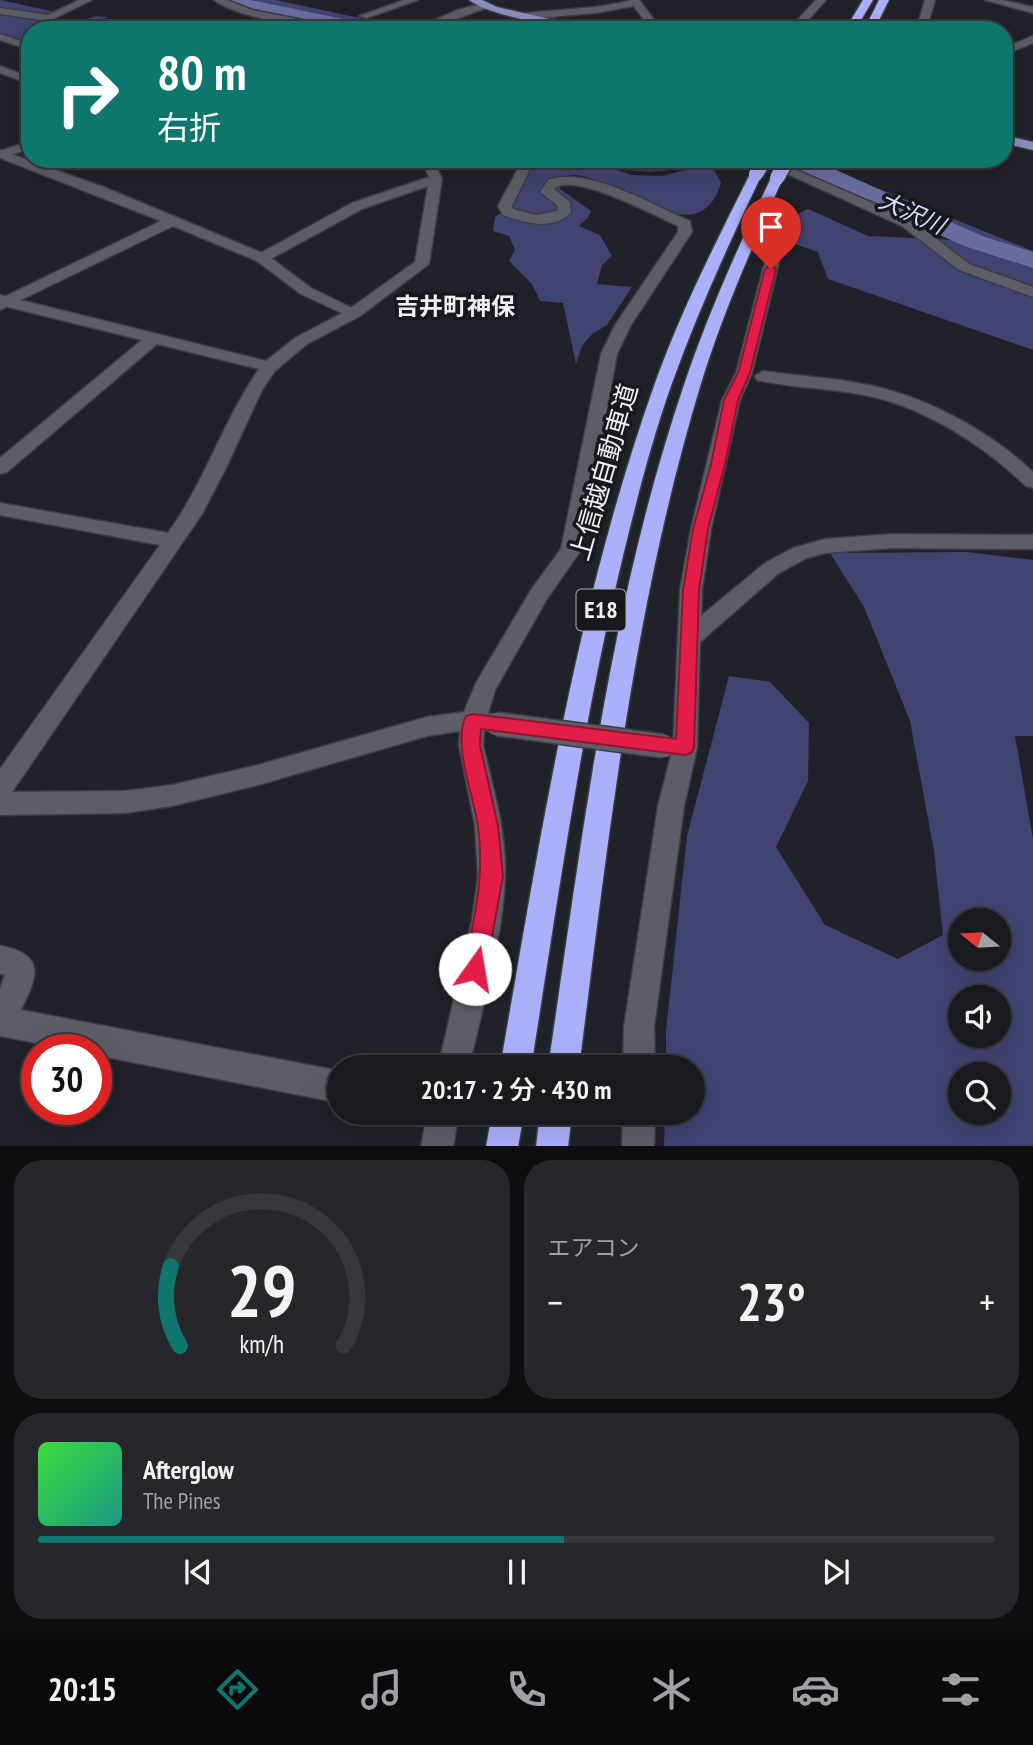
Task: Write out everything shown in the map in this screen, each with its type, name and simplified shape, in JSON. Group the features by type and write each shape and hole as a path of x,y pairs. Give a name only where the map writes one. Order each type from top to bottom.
{"highway":[{"path":"855,21 868,0"},
{"path":"874,21 884,0"},
{"name":"上信越自動車道","path":"518,1055 586,677 632,484 675,352 708,268 768,168"},
{"name":"E18","path":"565,1055 627,656 661,502 694,381 715,317 748,236 768,168"},
{"path":"502,1146 506,1125"},
{"path":"552,1146 555,1125"}],"main road":[{"path":"474,0 519,17 542,21"},
{"path":"1013,141 1033,146"}],"street":[{"path":"0,11 49,18 87,0"},
{"path":"219,0 250,12 300,21"},
{"path":"363,16 413,0"},
{"path":"802,21 821,0"},
{"path":"924,21 930,0"},
{"path":"990,0 1033,10"},
{"path":"519,17 596,10 635,1 650,21"},
{"path":"439,21 485,6"},
{"path":"0,37 21,44"},
{"path":"1013,48 1033,39"},
{"path":"1013,52 1030,55"},
{"path":"0,69 21,77"},
{"path":"1,155 21,148"},
{"path":"1,155 21,163"},
{"path":"35,168 262,258 306,291 354,313"},
{"path":"0,789 173,541 217,468 253,390 269,367 301,341 354,313 422,264 436,179 431,168"},
{"path":"456,1055 486,920 492,876 488,826 471,745 485,722 484,689 539,595 571,550 609,354 623,325 685,232 685,224 574,179 554,182 548,188 547,192 565,205 564,213 554,219 541,221 508,212 505,206 524,168"},
{"path":"774,168 907,223 964,268 1033,292"},
{"path":"262,258 357,206 436,179"},
{"path":"2,303 173,221"},
{"path":"639,1055 641,1013 671,806 674,747 691,637 691,590 701,529 731,400 744,373 775,250"},
{"path":"2,303 269,367"},
{"path":"0,468 153,338"},
{"path":"763,376 892,397 959,428 1016,464 1033,482"},
{"path":"0,509 173,541"},
{"path":"691,637 772,568 800,553 825,546 892,541 1033,542"},
{"path":"0,804 22,800 92,803 143,800 194,791 432,726 485,722 674,747"},
{"path":"0,960 13,962 20,967 20,981 0,1021 327,1084"},
{"path":"437,1146 441,1125"},
{"path":"638,1146 639,1125"}],"shaded area":[{"path":"0,0 60,13 51,21 21,21 21,41 0,34"},
{"path":"239,0 276,0 373,21 341,21 270,9"},
{"path":"96,16 107,17 100,21 80,21"},
{"path":"529,168 611,168 632,175 662,176 694,168 713,168 721,183 709,206 691,214 670,213 601,182 581,176 564,177 560,189 591,211 579,226 600,235 612,256 602,265 597,284 632,287 607,325 592,334 582,346 576,364 563,303 540,301 532,284 509,261 515,250 509,236 493,231 495,217 511,206"},
{"path":"819,168 828,168 1033,251 1033,350 828,279 818,252 772,236 776,224 808,209 868,236 956,240 809,173"},
{"path":"968,552 1033,560 1033,736 1015,736 1033,839 1033,1146 664,1146 665,1125 705,1125 705,1055 666,1055 666,1031 687,836 729,676 770,682 809,723 808,781 776,847 825,925 898,959 943,935 934,851 910,721 864,607 830,553"}],"waterway":[{"name":"大沢川","path":"233,0 326,21"},
{"name":"大沢川","path":"813,168 973,241 1033,260"}],"district":[{"name":"吉井町神保","path":"455,307"}],"route":[{"path":"475,969 492,876 488,826 471,745 473,721 685,748 691,590 701,529 731,400 744,373 771,269"}]}
